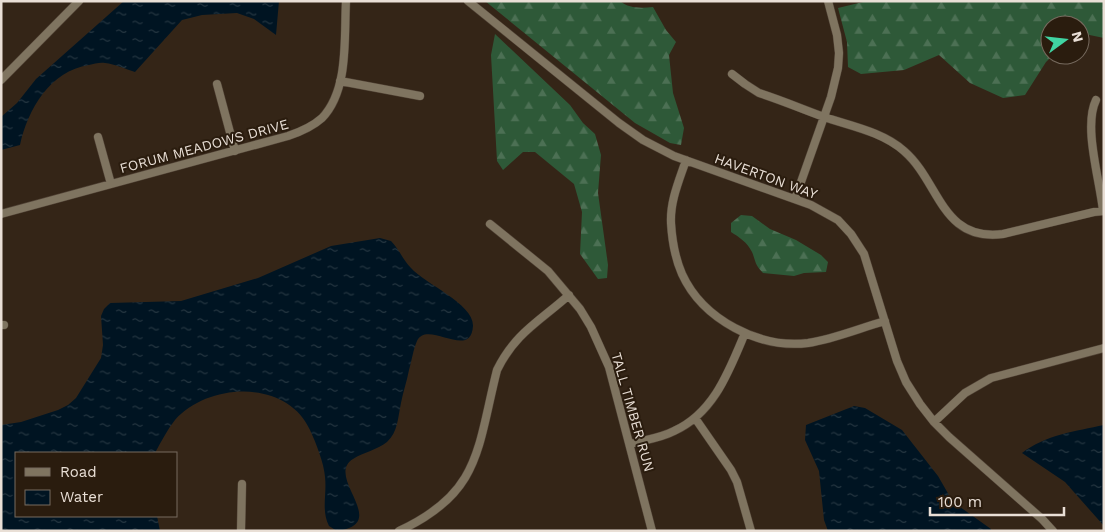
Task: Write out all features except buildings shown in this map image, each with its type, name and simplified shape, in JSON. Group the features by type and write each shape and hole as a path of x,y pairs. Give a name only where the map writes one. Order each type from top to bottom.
{"street":[{"path":"1,80 79,1"},
{"name":"FORUM MEADOWS DRIVE","path":"1,214 288,136 314,124 329,108 335,98 340,81 346,1"},
{"name":"HAVERTON WAY","path":"468,1 631,132 657,148 795,199 831,215 856,241 867,261 897,361 912,393 934,422 1053,531"},
{"path":"795,199 834,87 839,61 836,35 828,1"},
{"path":"732,74 759,93 877,135 898,146 918,166 948,214 956,222 970,230 989,235 1003,234 1103,211 1091,130 1092,112 1096,100"},
{"path":"340,81 420,96"},
{"path":"217,84 235,151"},
{"path":"98,137 111,184"},
{"path":"686,160 676,186 672,205 671,221 676,256 683,276 702,302 722,319 745,333 769,341 808,343 885,321"},
{"name":"TALL TIMBER RUN","path":"490,224 548,271 569,295 591,327 609,367 652,531"},
{"path":"399,531 434,512 453,495 462,483 470,471 477,452 497,370 503,358 517,338 569,295"},
{"path":"630,444 674,432 695,418 712,400 726,379 745,333"},
{"path":"934,422 965,394 991,378 1104,348"},
{"path":"695,418 731,470 737,482 751,531"},
{"path":"240,531 242,484"}],"green space":[{"path":"485,1 620,1 631,7 653,7 666,30 676,42 669,55 673,93 684,128 681,145 670,143 635,123"},
{"path":"867,1 1104,1 1104,38 1090,35 1090,15 1040,15 1040,65 1044,65 1025,95 1003,98 970,83 939,55 904,70 861,74 848,67 847,42 838,8"},
{"path":"495,34 570,105 583,123 595,134 601,155 598,193 608,265 607,278 598,279 580,254 582,212 574,184 535,152 523,152 503,170 497,161 491,55"},
{"path":"741,215 752,216 770,229 796,240 821,255 828,262 826,272 804,273 794,276 763,273 757,265 748,245 731,232 731,223"}],"water":[{"path":"124,1 279,1 276,35 254,19 237,13 202,15 182,20 135,72 112,64 101,63 75,69 63,75 52,83 35,105 20,145 1,150 1,117 17,103 36,79"},
{"path":"380,238 391,241 411,268 458,302 466,310 473,326 470,336 465,340 430,334 422,335 417,341 397,424 391,438 379,447 353,459 346,467 346,477 359,510 359,519 352,527 337,531 329,526 325,514 323,466 310,430 299,413 284,402 266,394 247,392 227,393 207,398 190,407 175,420 156,452 15,452 15,517 157,517 160,531 1,531 1,425 21,422 58,410 76,398 101,358 103,345 101,316 104,309 110,303 181,301 258,278 331,246"},
{"path":"854,406 865,408 902,430 938,476 953,502 991,529 991,531 828,531 824,520 819,471 805,440 806,425"},
{"path":"1104,425 1104,526 1065,482 1022,453 1051,438"}]}
